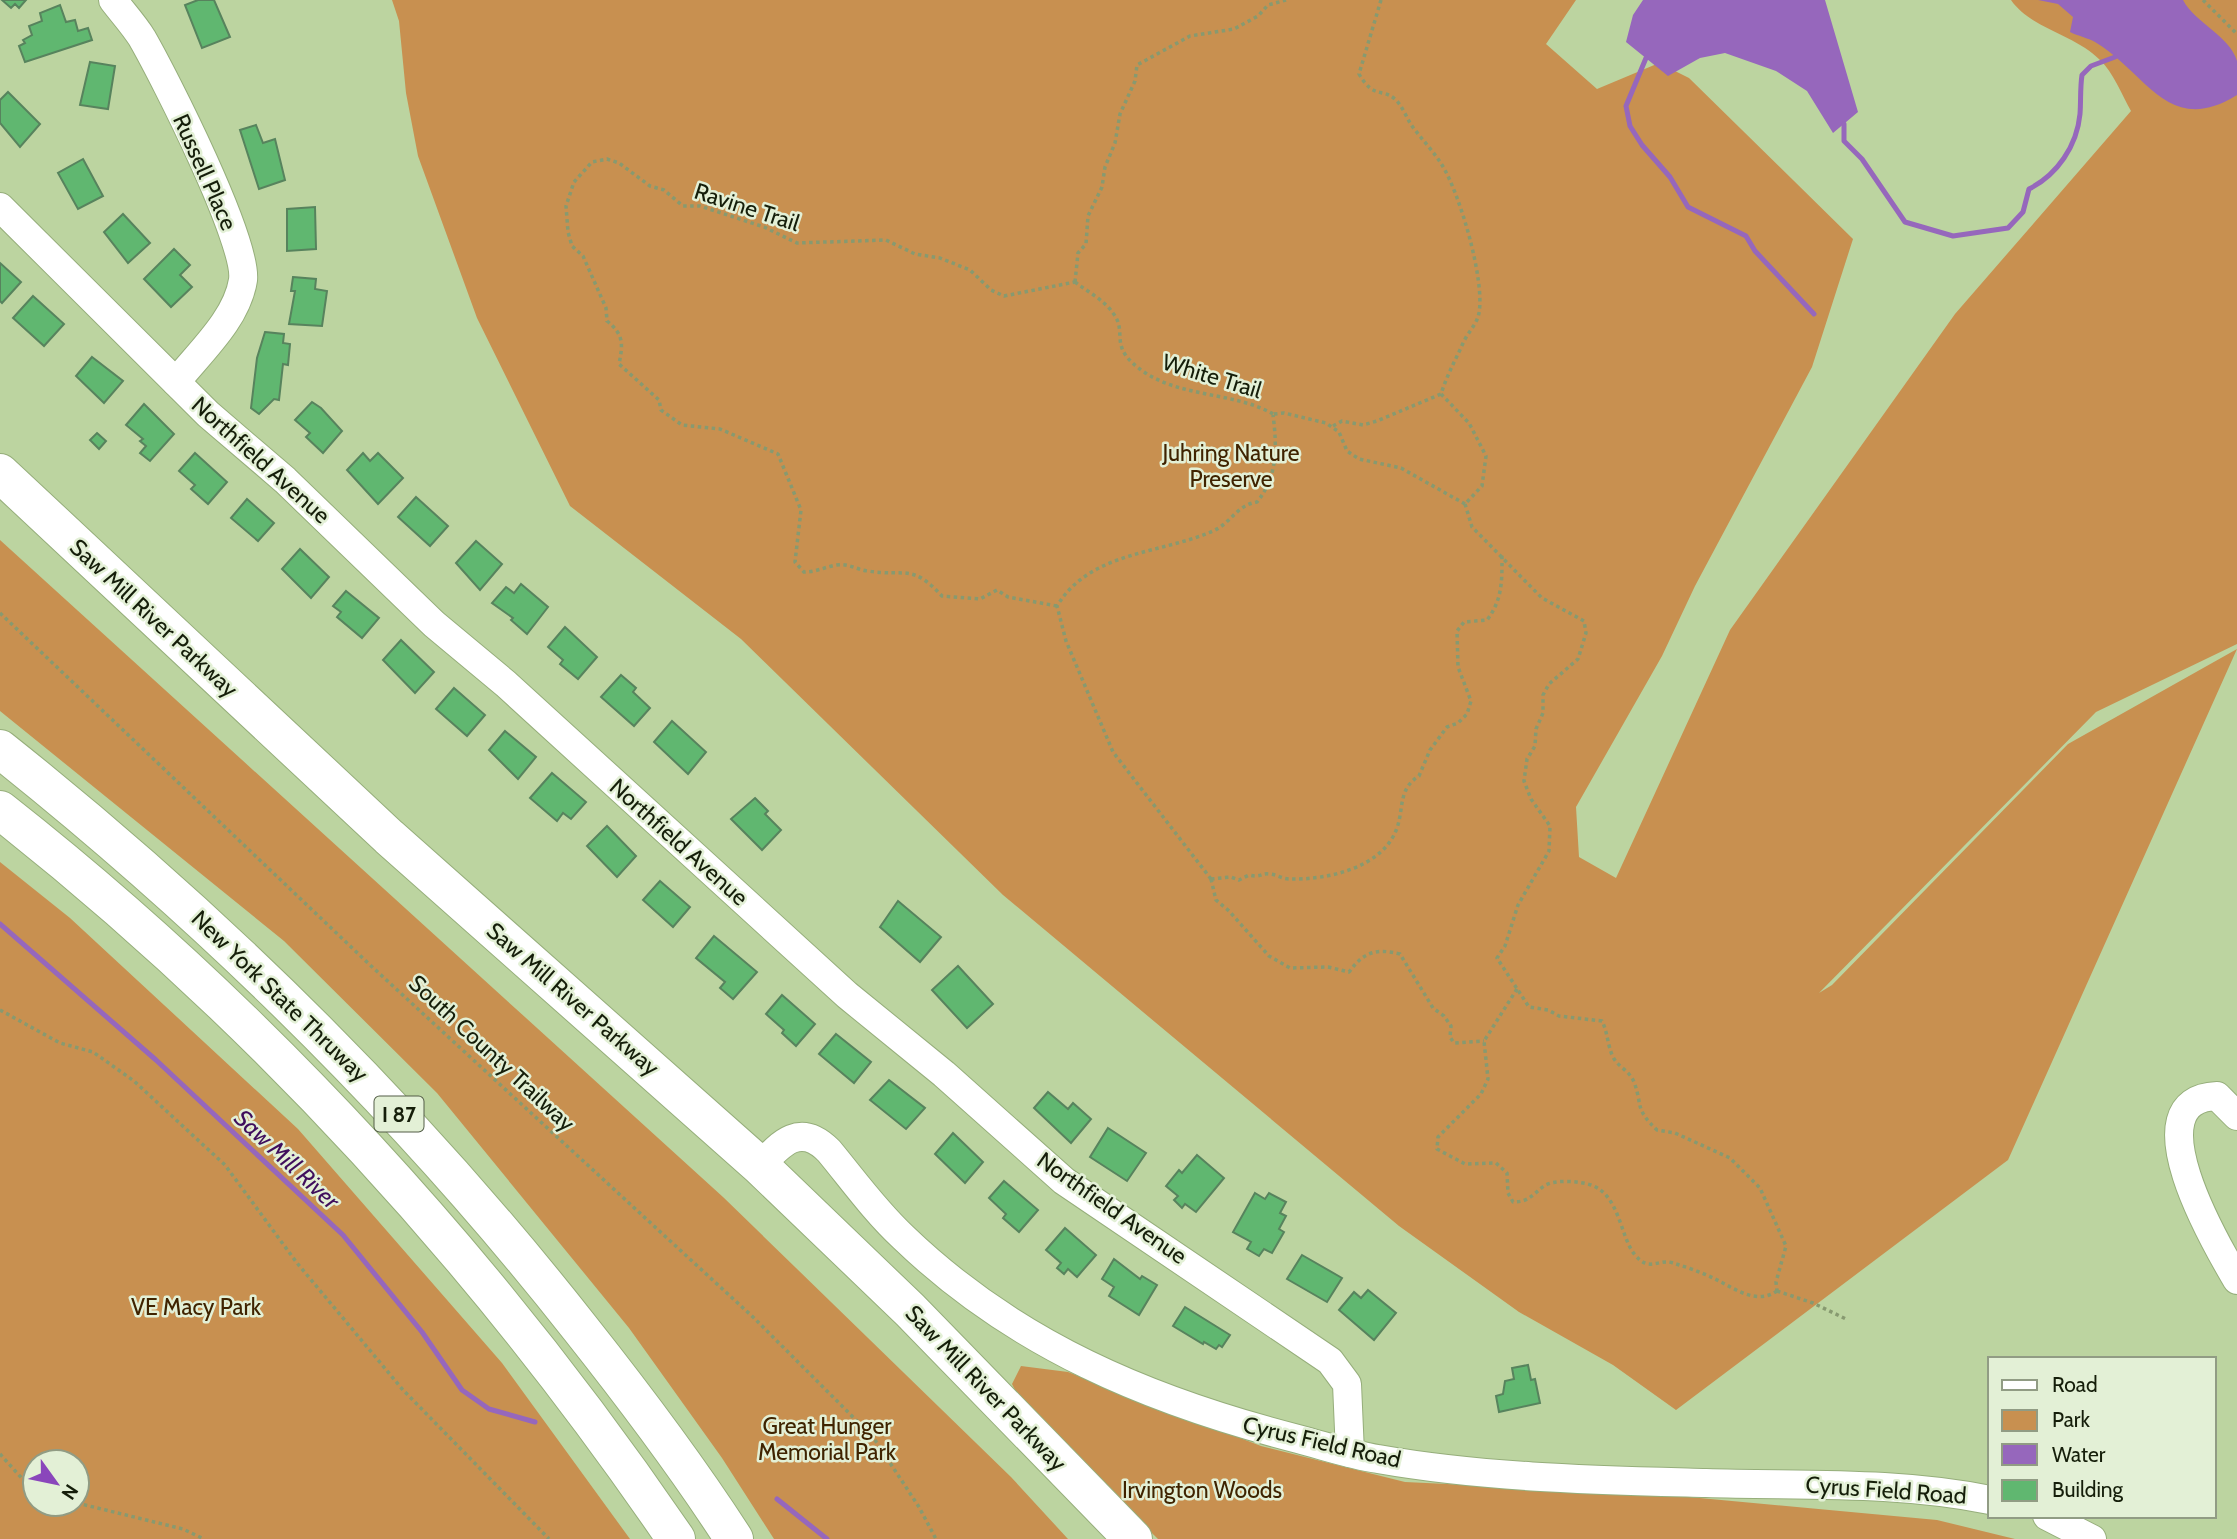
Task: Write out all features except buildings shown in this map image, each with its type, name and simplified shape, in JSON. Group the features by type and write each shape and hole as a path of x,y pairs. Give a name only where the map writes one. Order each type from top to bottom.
{"highway":[{"name":"Saw Mill River Parkway","path":"0,473 379,828 760,1166 910,1310 1133,1539"},
{"name":"Saw Mill River Parkway","path":"0,503 343,827 654,1100 773,1209 1102,1539"},
{"name":"New York State Thruway","path":"0,749 200,918 297,1010 392,1107 482,1208 577,1324 651,1421 734,1539"},
{"name":"New York State Thruway","path":"0,810 118,909 210,992 378,1163 537,1349 676,1539"}],"street":[{"name":"Russell Place","path":"113,0 141,37 193,141 235,233 243,278 232,312 176,382"},
{"name":"Northfield Avenue","path":"0,207 208,414 285,480 434,624 506,684 847,995 943,1074 1065,1181 1330,1361 1347,1384 1350,1452"},
{"path":"2237,1116 2217,1097 2201,1097 2184,1112 2179,1132 2183,1170 2215,1241 2237,1280"},
{"name":"Cyrus Field Road","path":"760,1166 785,1140 800,1137 814,1139 828,1151 902,1237 936,1267 1016,1325 1079,1363 1152,1393 1249,1427 1376,1459 1484,1473 1708,1483 1863,1484 1943,1490 1988,1500"},
{"path":"2051,1518 2092,1539"}],"path":[{"path":"1075,282 1078,253 1086,244 1088,216 1102,187 1120,114 1135,80 1137,65 1190,36 1234,29 1258,16 1268,5 1286,0"},
{"path":"1381,0 1359,74 1367,88 1396,99 1429,152 1442,165 1464,214 1467,238 1479,272 1479,316 1461,354 1447,373 1441,394"},
{"path":"2203,0 2237,34"},
{"name":"Ravine Trail","path":"1057,606 1009,597 997,590 980,598 942,596 922,576 907,572 865,571 856,565 835,565 818,572 804,572 794,562 802,510 778,454 720,429 682,425 661,410 659,400 619,364 623,342 620,332 607,321 606,308 592,275 568,232 566,205 574,182 592,163 607,159 620,163 650,186 664,190 683,206 699,206 764,227 797,243 886,240 915,254 940,258 970,270 991,290 1004,296 1075,282"},
{"name":"White Trail","path":"1057,606 1068,592 1108,562 1214,531 1246,503 1256,502 1264,492 1278,450 1273,415 1262,408 1184,390 1145,373 1128,359 1118,344 1115,314 1101,300 1075,282"},
{"path":"1333,426 1342,421 1363,425 1377,421 1441,394"},
{"path":"1441,394 1469,423 1486,456 1482,486 1465,503"},
{"path":"1273,415 1299,416 1333,426 1339,432 1347,452 1359,459 1401,468 1465,503 1472,527 1502,554 1542,598 1584,621 1586,633 1578,659 1549,684 1543,695 1543,713 1536,730 1535,746 1527,759 1524,781 1531,799 1550,826 1549,851 1518,905 1505,946 1497,957 1529,1007 1548,1010 1559,1016 1602,1021 1606,1029 1605,1040 1614,1058 1636,1084 1638,1106 1657,1130 1675,1133 1730,1158 1760,1188 1786,1246 1776,1282 1777,1292"},
{"path":"1211,878 1231,877 1239,880 1249,875 1259,878 1269,874 1290,880 1351,870 1391,840 1397,827 1401,798 1409,782 1419,776 1422,763 1447,727 1458,723 1467,714 1471,701 1458,667 1457,631 1464,622 1488,620 1494,611 1502,591 1502,554"},
{"path":"1057,606 1066,641 1113,751 1211,878 1216,900 1269,957 1290,968 1328,967 1349,972 1366,954 1376,950 1399,954 1427,1000 1451,1026 1450,1037 1454,1042 1484,1041"},
{"name":"South County Trailway","path":"0,613 369,964 754,1318 873,1437 919,1507 936,1539"},
{"path":"1517,989 1484,1041 1488,1079 1472,1105 1438,1137 1437,1149 1465,1164 1496,1163 1507,1173 1508,1194 1513,1202 1536,1197 1545,1186 1562,1181 1590,1185 1602,1191 1619,1217 1633,1252 1642,1262 1653,1266 1669,1261 1747,1295 1761,1297 1777,1292 1814,1303 1846,1320"},
{"path":"0,1010 60,1043 93,1052 134,1081 225,1165 298,1263 402,1390 549,1539"},
{"path":"0,1454 21,1477"},
{"path":"91,1506 183,1529 204,1539"}],"green space":[{"name":"Juhring Nature Preserve","path":"392,0 1576,0 1546,44 1597,89 1659,63 1689,78 1853,239 1812,367 1695,586 1662,656 1576,807 1579,857 1616,878 1730,630 1955,314 2131,111 2113,77 2100,60 2090,51 2030,18 2011,0 2237,0 2237,644 2096,712 1819,993 1832,985 2068,744 2237,649 2008,1160 1676,1410 1613,1365 1519,1312 1399,1226 1003,895 741,639 570,506 477,318 418,156 406,93 399,21"},
{"name":"Great Hunger Memorial Park","path":"0,540 723,1197 1011,1477 1068,1539 774,1539 722,1458 629,1328 437,1093 284,941 0,711"},
{"name":"VE Macy Park","path":"0,862 70,918 298,1129 502,1363 630,1539 0,1539"},
{"name":"Irvington Woods","path":"1021,1366 1068,1372 1261,1446 1405,1482 1657,1494 1937,1520 2015,1539 1158,1539 1023,1406 1012,1384"}],"water":[{"path":"1643,0 1825,0 1858,112 1833,133 1807,91 1776,71 1725,53 1700,58 1668,76 1626,42 1633,15"},
{"path":"2038,0 2183,0 2233,52 2237,61 2237,95 2213,106 2193,109 2175,105 2159,96 2095,42 2070,32 2073,17 2058,4"}],"waterway":[{"path":"1844,124 1844,141 1862,159 1905,222 1953,236 2008,228 2023,212 2029,189 2057,168 2070,148 2080,114 2082,75 2091,66 2115,57"},
{"path":"1646,58 1626,106 1630,126 1642,145 1670,177 1688,207 1746,236 1755,251 1814,314"},
{"name":"Saw Mill River","path":"0,924 156,1060 343,1235 422,1332 462,1390 489,1409 535,1422"},
{"name":"Saw Mill River","path":"777,1499 827,1539"}]}
